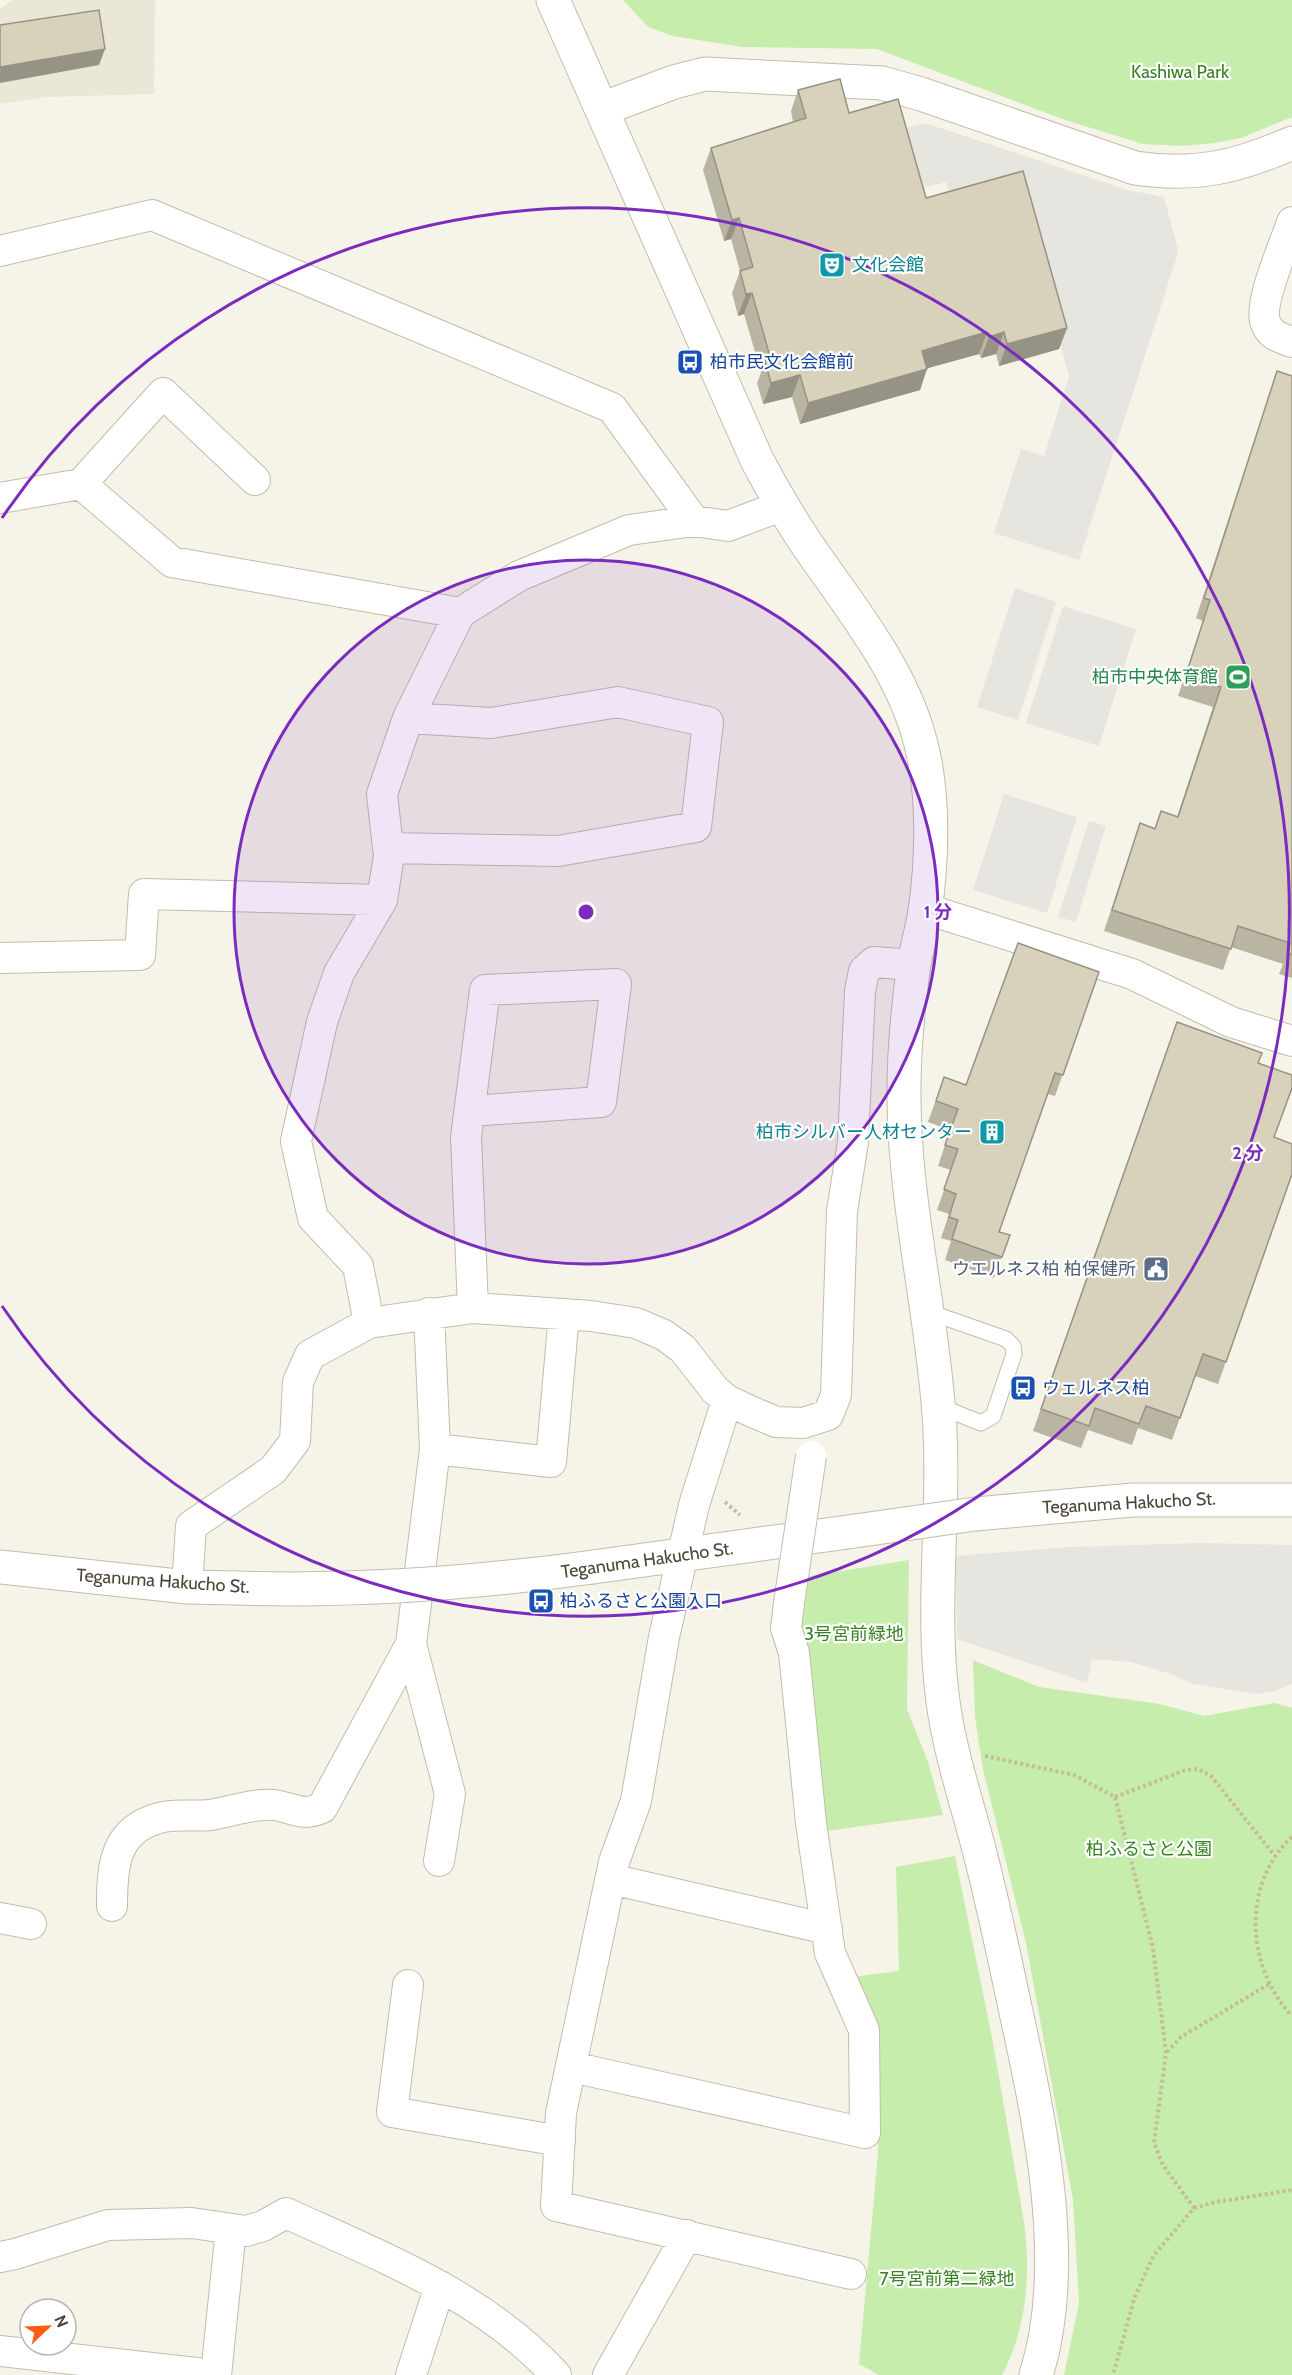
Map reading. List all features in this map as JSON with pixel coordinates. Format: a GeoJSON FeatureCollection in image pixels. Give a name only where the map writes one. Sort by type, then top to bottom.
{"type":"FeatureCollection","features":[{"type":"Feature","properties":{"kind":"street"},"geometry":{"type":"LineString","coordinates":[[553,0],[725,391],[781,506],[865,626],[900,689],[924,753],[930,796],[926,909],[914,965],[904,1075],[905,1143],[939,1406],[942,1459],[938,1644],[944,1709],[998,1927],[1028,2065],[1045,2166],[1053,2277],[1049,2323],[1036,2375]]}},
{"type":"Feature","properties":{"kind":"street"},"geometry":{"type":"LineString","coordinates":[[602,109],[674,82],[705,74],[806,78],[882,83],[921,94],[1135,168],[1158,172],[1221,169],[1262,156],[1292,143]]}},
{"type":"Feature","properties":{"kind":"street"},"geometry":{"type":"LineString","coordinates":[[0,251],[152,215],[612,408],[694,521]]}},
{"type":"Feature","properties":{"kind":"street"},"geometry":{"type":"LineString","coordinates":[[1292,222],[1264,306],[1265,322],[1270,332],[1292,342]]}},
{"type":"Feature","properties":{"kind":"street"},"geometry":{"type":"LineString","coordinates":[[0,498],[81,484],[163,393],[255,480]]}},
{"type":"Feature","properties":{"kind":"street"},"geometry":{"type":"LineString","coordinates":[[81,484],[172,562],[459,613]]}},
{"type":"Feature","properties":{"kind":"street"},"geometry":{"type":"LineString","coordinates":[[369,1323],[358,1266],[313,1218],[296,1141],[328,1002],[339,973],[382,900],[388,848],[382,794],[408,718],[459,613],[519,576],[629,530],[694,521],[728,526],[781,506]]}},
{"type":"Feature","properties":{"kind":"street"},"geometry":{"type":"LineString","coordinates":[[388,848],[558,850],[696,827],[708,722],[618,702],[491,723],[408,718]]}},
{"type":"Feature","properties":{"kind":"street"},"geometry":{"type":"LineString","coordinates":[[0,957],[140,955],[144,894],[382,900]]}},
{"type":"Feature","properties":{"kind":"street"},"geometry":{"type":"LineString","coordinates":[[926,909],[1132,974],[1231,1022],[1292,1041]]}},
{"type":"Feature","properties":{"kind":"street"},"geometry":{"type":"LineString","coordinates":[[572,2067],[866,2133],[864,2030],[830,1953],[811,1823],[794,1653],[786,1628],[811,1456],[836,1395],[842,1211],[853,1142],[860,991],[864,971],[874,962],[914,965]]}},
{"type":"Feature","properties":{"kind":"street"},"geometry":{"type":"LineString","coordinates":[[470,1111],[601,1102],[616,984],[485,990],[466,1137],[473,1308]]}},
{"type":"Feature","properties":{"kind":"street"},"geometry":{"type":"LineString","coordinates":[[187,1587],[191,1526],[273,1470],[296,1441],[298,1382],[310,1355],[369,1323],[473,1308],[564,1314],[636,1323],[663,1335],[682,1349],[715,1390],[727,1400],[776,1422],[803,1423],[828,1415]]}},
{"type":"Feature","properties":{"kind":"street"},"geometry":{"type":"LineString","coordinates":[[112,1906],[112,1870],[121,1846],[135,1828],[161,1817],[207,1816],[272,1805],[308,1814],[322,1808],[411,1644],[435,1449],[429,1313]]}},
{"type":"Feature","properties":{"kind":"street"},"geometry":{"type":"LineString","coordinates":[[435,1449],[551,1462],[564,1314]]}},
{"type":"Feature","properties":{"kind":"street"},"geometry":{"type":"LineString","coordinates":[[727,1400],[694,1505],[664,1637],[636,1801],[614,1862],[561,2113],[556,2206],[851,2274]]}},
{"type":"Feature","properties":{"kind":"street","name":"Teganuma Hakucho St."},"geometry":{"type":"LineString","coordinates":[[0,1567],[187,1587],[306,1590],[387,1587],[500,1580],[975,1514],[1133,1500],[1292,1500]]}},
{"type":"Feature","properties":{"kind":"street"},"geometry":{"type":"LineString","coordinates":[[411,1644],[450,1794],[439,1860]]}},
{"type":"Feature","properties":{"kind":"street"},"geometry":{"type":"LineString","coordinates":[[611,1880],[827,1929]]}},
{"type":"Feature","properties":{"kind":"street"},"geometry":{"type":"LineString","coordinates":[[0,1918],[31,1924]]}},
{"type":"Feature","properties":{"kind":"street"},"geometry":{"type":"LineString","coordinates":[[408,1985],[392,2112],[560,2141]]}},
{"type":"Feature","properties":{"kind":"street"},"geometry":{"type":"LineString","coordinates":[[0,2257],[108,2225],[192,2223],[246,2232],[263,2226],[286,2213],[465,2299],[533,2350],[556,2375]]}},
{"type":"Feature","properties":{"kind":"street"},"geometry":{"type":"LineString","coordinates":[[0,2351],[215,2375],[231,2229]]}},
{"type":"Feature","properties":{"kind":"street"},"geometry":{"type":"LineString","coordinates":[[608,2375],[687,2235]]}},
{"type":"Feature","properties":{"kind":"street"},"geometry":{"type":"LineString","coordinates":[[411,2375],[440,2286]]}},
{"type":"Feature","properties":{"kind":"lane"},"geometry":{"type":"LineString","coordinates":[[925,1311],[1006,1339],[1013,1346],[1014,1354],[993,1416],[987,1422],[981,1423],[939,1406]]}},
{"type":"Feature","properties":{"kind":"path"},"geometry":{"type":"LineString","coordinates":[[953,1749],[1074,1775],[1115,1797],[1154,1948],[1166,2053],[1154,2143],[1163,2165],[1194,2208]]}},
{"type":"Feature","properties":{"kind":"path"},"geometry":{"type":"LineString","coordinates":[[1115,1797],[1186,1770],[1198,1769],[1210,1776],[1275,1856]]}},
{"type":"Feature","properties":{"kind":"path"},"geometry":{"type":"LineString","coordinates":[[1292,1837],[1275,1856],[1256,1902],[1255,1936],[1261,1964],[1292,2016]]}},
{"type":"Feature","properties":{"kind":"path"},"geometry":{"type":"LineString","coordinates":[[1166,2053],[1181,2037],[1271,1983]]}},
{"type":"Feature","properties":{"kind":"path"},"geometry":{"type":"LineString","coordinates":[[1113,2375],[1135,2296],[1154,2255],[1194,2208],[1216,2202],[1292,2190]]}},
{"type":"Feature","properties":{"kind":"shaded area"},"geometry":{"type":"Polygon","coordinates":[[[13,0],[155,0],[154,94],[45,97],[0,104],[0,9],[13,0]]]}},
{"type":"Feature","properties":{"kind":"shaded area"},"geometry":{"type":"Polygon","coordinates":[[[925,123],[1128,190],[1164,197],[1178,249],[1176,259],[1079,560],[994,533],[1021,449],[1044,456],[1069,376],[1017,189],[953,207],[946,182],[913,191],[896,131],[925,123]]]}},
{"type":"Feature","properties":{"kind":"shaded area"},"geometry":{"type":"Polygon","coordinates":[[[1015,588],[1056,602],[1018,720],[977,707],[1015,588]]]}},
{"type":"Feature","properties":{"kind":"shaded area"},"geometry":{"type":"Polygon","coordinates":[[[1063,606],[1136,629],[1099,746],[1026,723],[1063,606]]]}},
{"type":"Feature","properties":{"kind":"shaded area"},"geometry":{"type":"Polygon","coordinates":[[[1004,794],[1077,817],[1047,913],[973,890],[1004,794]]]}},
{"type":"Feature","properties":{"kind":"shaded area"},"geometry":{"type":"Polygon","coordinates":[[[1089,821],[1106,826],[1076,922],[1058,917],[1089,821]]]}},
{"type":"Feature","properties":{"kind":"shaded area"},"geometry":{"type":"Polygon","coordinates":[[[1200,1543],[1292,1545],[1292,1683],[1276,1691],[1258,1694],[1192,1684],[1174,1675],[1131,1662],[1092,1659],[1087,1683],[957,1639],[955,1556],[1070,1547],[1200,1543]]]}},
{"type":"Feature","properties":{"kind":"green space","name":"Kashiwa Park"},"geometry":{"type":"Polygon","coordinates":[[[623,0],[1292,0],[1292,117],[1241,138],[1214,143],[1182,146],[1143,144],[1065,120],[877,49],[742,47],[673,36],[648,27],[623,0]]]}},
{"type":"Feature","properties":{"kind":"green space","name":"3号宮前緑地"},"geometry":{"type":"Polygon","coordinates":[[[909,1560],[907,1709],[928,1762],[943,1815],[819,1832],[797,1636],[810,1576],[909,1560]]]}},
{"type":"Feature","properties":{"kind":"green space","name":"柏ふるさと公園"},"geometry":{"type":"Polygon","coordinates":[[[973,1660],[1039,1687],[1160,1704],[1204,1716],[1275,1703],[1292,1708],[1292,2375],[1064,2375],[1079,2303],[1073,2200],[1026,1943],[983,1770],[975,1717],[973,1660]]]}},
{"type":"Feature","properties":{"kind":"green space","name":"7号宮前第二緑地"},"geometry":{"type":"Polygon","coordinates":[[[955,1856],[992,2037],[1024,2222],[1027,2261],[1025,2300],[1017,2339],[1002,2375],[879,2375],[859,2364],[878,2153],[879,2072],[852,1977],[899,1971],[896,1867],[955,1856]]]}},
{"type":"Feature","properties":{"kind":"building"},"geometry":{"type":"Polygon","coordinates":[[[99,10],[105,49],[0,67],[0,25],[99,10]]]}},
{"type":"Feature","properties":{"kind":"building"},"geometry":{"type":"Polygon","coordinates":[[[840,79],[849,113],[898,99],[926,198],[1023,171],[1067,328],[1007,344],[1004,332],[989,337],[987,332],[945,344],[922,351],[927,369],[808,403],[800,375],[771,383],[765,361],[771,360],[752,293],[746,294],[740,271],[753,267],[739,218],[732,220],[711,148],[806,118],[798,90],[840,79]]]}},
{"type":"Feature","properties":{"kind":"building","name":"柏市中央体育館"},"geometry":{"type":"Polygon","coordinates":[[[1277,371],[1292,376],[1292,955],[1287,953],[1290,943],[1238,926],[1231,949],[1112,910],[1140,823],[1155,829],[1161,811],[1178,817],[1221,687],[1186,675],[1210,600],[1204,598],[1277,371]]]}},
{"type":"Feature","properties":{"kind":"building","name":"柏市シルバー人材センター"},"geometry":{"type":"Polygon","coordinates":[[[1018,943],[1099,972],[1063,1075],[1055,1073],[999,1232],[1010,1235],[1002,1257],[952,1239],[958,1220],[949,1217],[956,1194],[944,1189],[958,1149],[945,1145],[958,1109],[936,1101],[944,1077],[966,1085],[1018,943]]]}},
{"type":"Feature","properties":{"kind":"building"},"geometry":{"type":"Polygon","coordinates":[[[1177,1022],[1262,1053],[1258,1063],[1292,1075],[1292,1088],[1274,1137],[1292,1144],[1292,1174],[1226,1362],[1203,1354],[1180,1418],[1146,1406],[1139,1424],[1095,1408],[1089,1426],[1041,1409],[1177,1022]]]}},
{"type":"Feature","properties":{"kind":"place","name":"文化会館"},"geometry":{"type":"Point","coordinates":[832,265]}},
{"type":"Feature","properties":{"kind":"place","name":"柏市民文化会館前"},"geometry":{"type":"Point","coordinates":[690,362]}},
{"type":"Feature","properties":{"kind":"place","name":"柏市中央体育館"},"geometry":{"type":"Point","coordinates":[1238,677]}},
{"type":"Feature","properties":{"kind":"place","name":"柏市シルバー人材センター"},"geometry":{"type":"Point","coordinates":[992,1132]}},
{"type":"Feature","properties":{"kind":"place","name":"ウエルネス柏 柏保健所"},"geometry":{"type":"Point","coordinates":[1156,1269]}},
{"type":"Feature","properties":{"kind":"place","name":"ウェルネス柏"},"geometry":{"type":"Point","coordinates":[1023,1388]}},
{"type":"Feature","properties":{"kind":"place","name":"柏ふるさと公園入口"},"geometry":{"type":"Point","coordinates":[541,1601]}}]}
